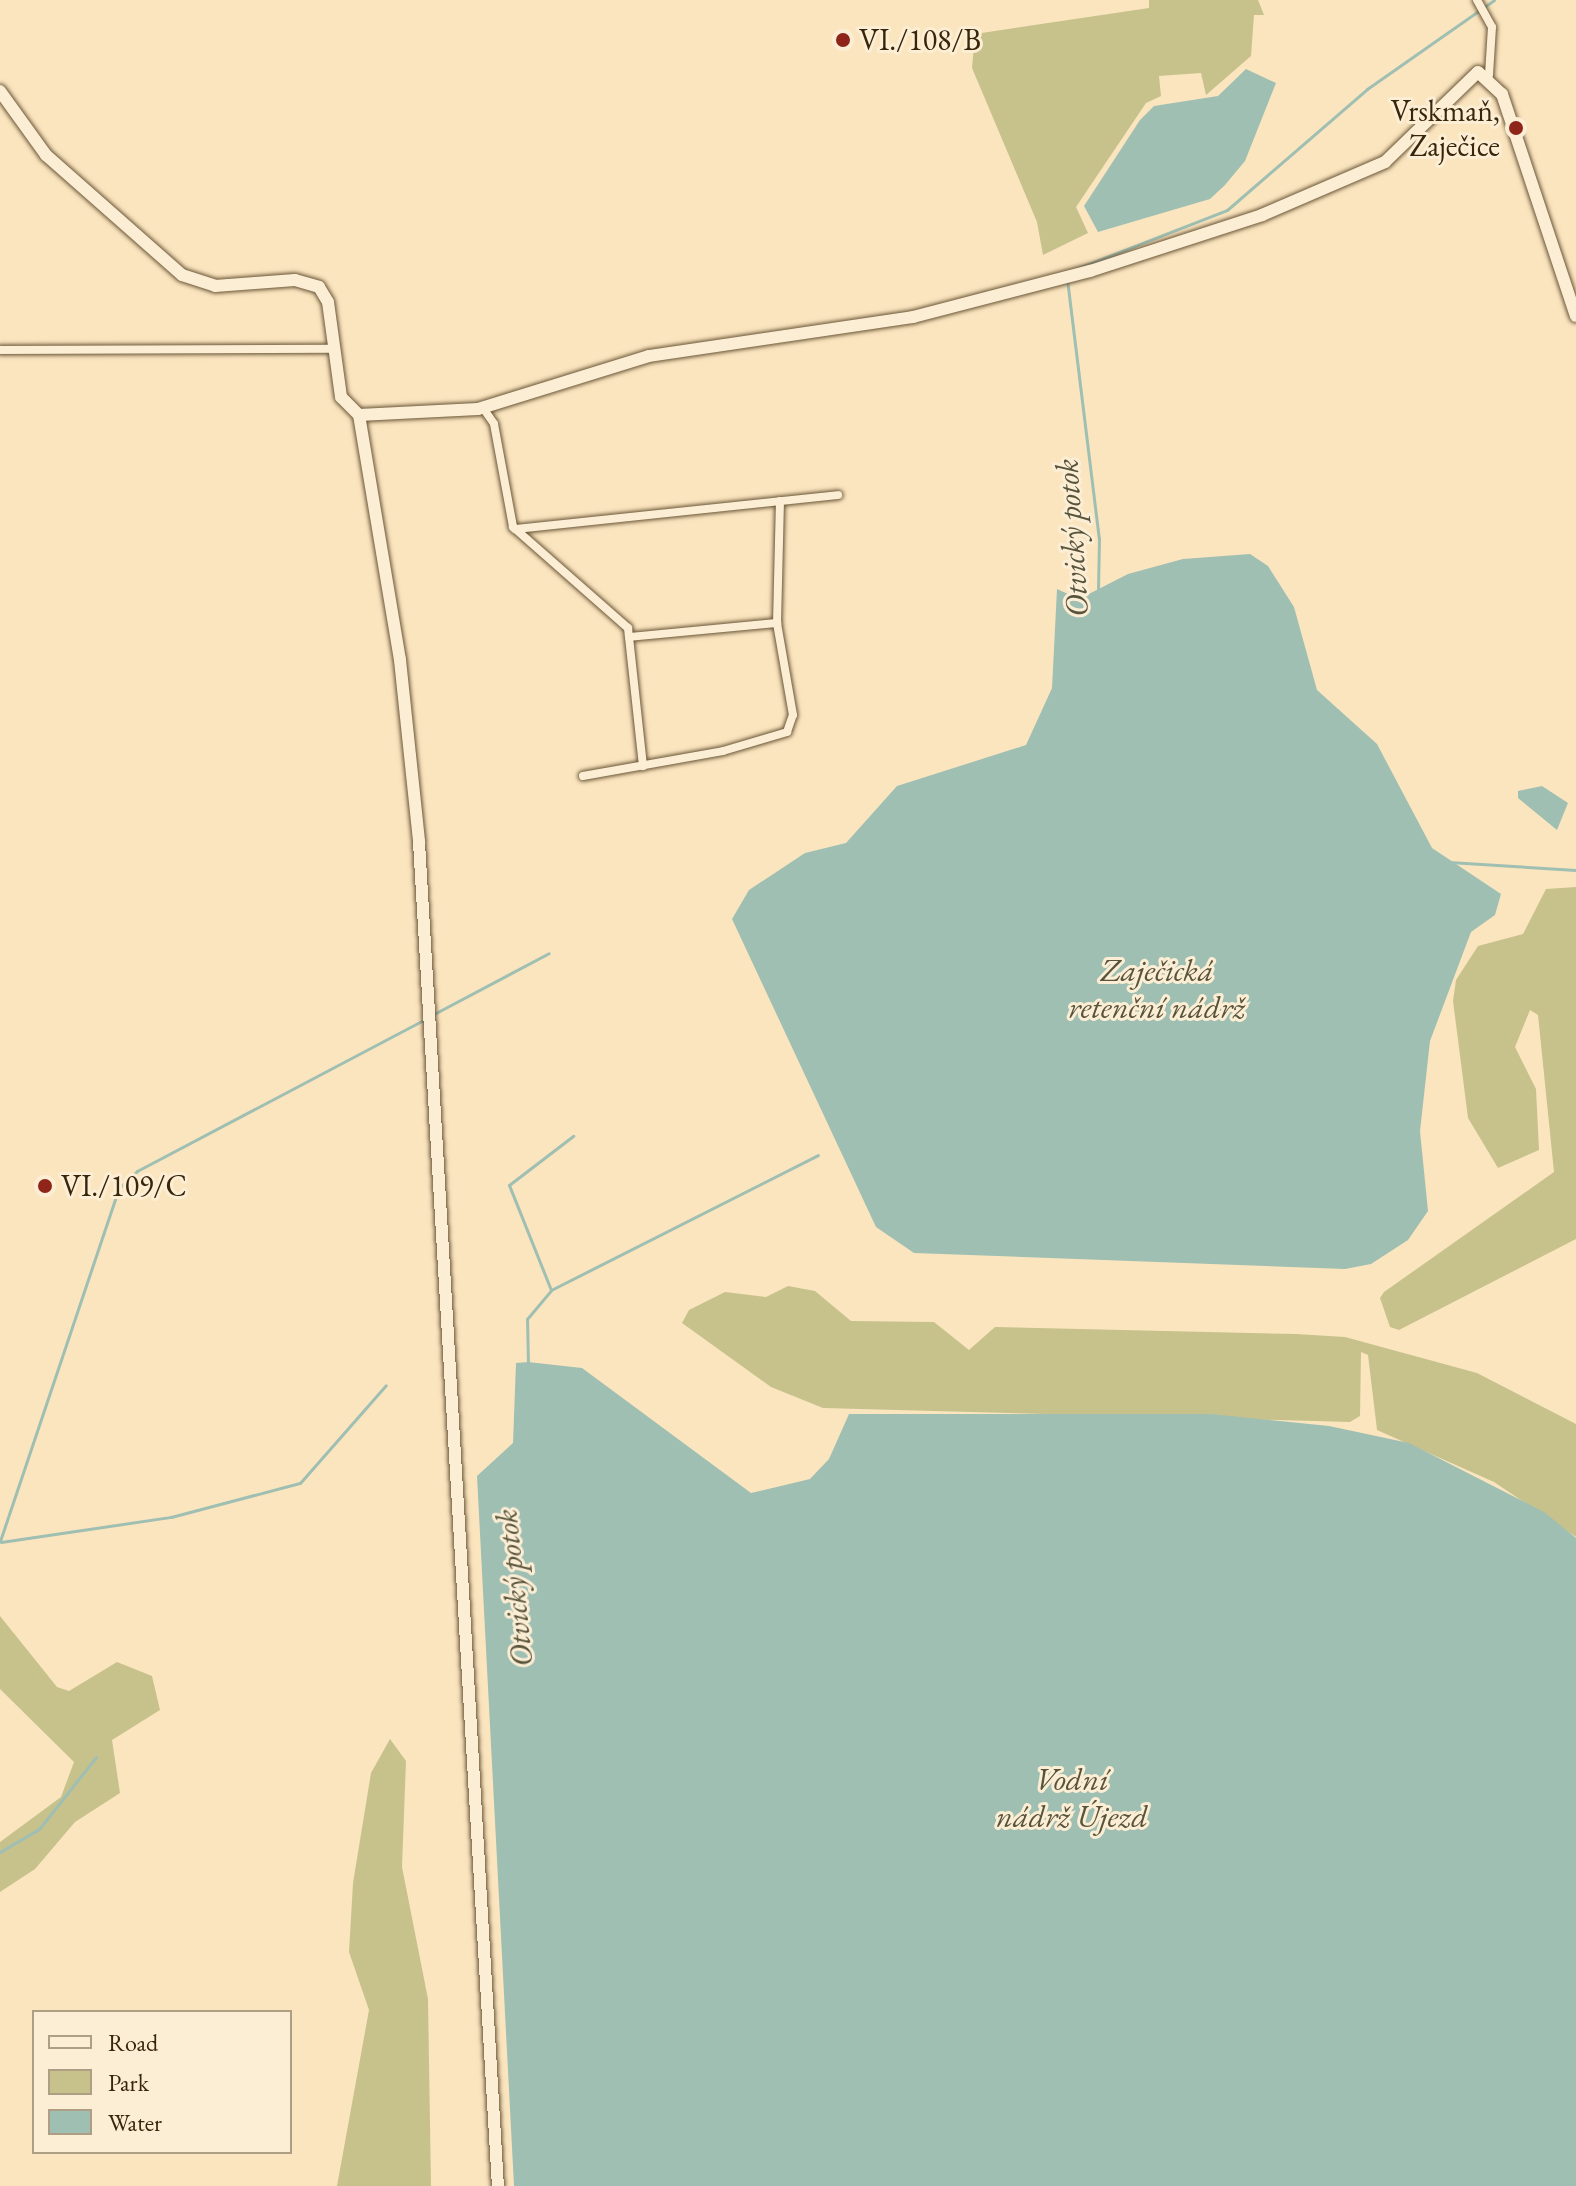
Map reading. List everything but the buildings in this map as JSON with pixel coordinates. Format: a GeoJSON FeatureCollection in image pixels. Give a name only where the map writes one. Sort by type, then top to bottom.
{"type":"FeatureCollection","features":[{"type":"Feature","properties":{"kind":"street"},"geometry":{"type":"LineString","coordinates":[[1481,8],[1492,27],[1489,75],[1502,94],[1576,316]]}},
{"type":"Feature","properties":{"kind":"street"},"geometry":{"type":"LineString","coordinates":[[359,415],[483,408],[649,356],[800,339],[1076,275],[1262,215],[1385,162],[1469,77],[1489,75]]}},
{"type":"Feature","properties":{"kind":"street"},"geometry":{"type":"LineString","coordinates":[[0,91],[46,155],[182,275],[215,286],[295,280],[319,287],[328,302],[341,397],[359,415],[400,660],[427,1011],[498,2186]]}},
{"type":"Feature","properties":{"kind":"street"},"geometry":{"type":"LineString","coordinates":[[0,350],[334,349]]}},
{"type":"Feature","properties":{"kind":"street"},"geometry":{"type":"LineString","coordinates":[[483,408],[494,424],[515,529],[621,616],[629,637],[643,766]]}},
{"type":"Feature","properties":{"kind":"street"},"geometry":{"type":"LineString","coordinates":[[515,529],[838,495]]}},
{"type":"Feature","properties":{"kind":"street"},"geometry":{"type":"LineString","coordinates":[[583,776],[643,766],[787,732],[793,715],[777,623],[780,501]]}},
{"type":"Feature","properties":{"kind":"street"},"geometry":{"type":"LineString","coordinates":[[629,637],[777,623]]}},
{"type":"Feature","properties":{"kind":"green space"},"geometry":{"type":"Polygon","coordinates":[[[1149,0],[1258,0],[1264,15],[1254,15],[1251,56],[1206,95],[1201,73],[1159,76],[1161,96],[1146,103],[1076,207],[1088,233],[1043,255],[1037,222],[972,68],[975,34],[1149,8],[1149,0]]]}},
{"type":"Feature","properties":{"kind":"green space"},"geometry":{"type":"Polygon","coordinates":[[[1576,887],[1576,1239],[1399,1330],[1390,1327],[1380,1298],[1384,1292],[1554,1172],[1538,1015],[1530,1010],[1515,1047],[1536,1089],[1539,1150],[1498,1168],[1468,1118],[1453,1001],[1456,980],[1478,946],[1523,934],[1546,889],[1576,887]]]}},
{"type":"Feature","properties":{"kind":"green space"},"geometry":{"type":"Polygon","coordinates":[[[788,1286],[815,1291],[851,1321],[934,1322],[969,1350],[995,1327],[1296,1334],[1345,1337],[1477,1373],[1576,1424],[1576,1537],[1494,1482],[1377,1430],[1368,1355],[1361,1352],[1360,1416],[1350,1422],[823,1408],[771,1387],[682,1323],[689,1310],[725,1292],[766,1297],[788,1286]]]}},
{"type":"Feature","properties":{"kind":"green space"},"geometry":{"type":"Polygon","coordinates":[[[0,1616],[57,1687],[69,1691],[117,1662],[152,1676],[160,1710],[112,1740],[120,1793],[75,1822],[35,1869],[0,1892],[0,1842],[61,1797],[74,1762],[0,1689],[0,1616]]]}},
{"type":"Feature","properties":{"kind":"green space"},"geometry":{"type":"Polygon","coordinates":[[[390,1739],[406,1761],[402,1867],[428,1999],[431,2186],[337,2186],[369,2010],[349,1952],[353,1883],[371,1773],[390,1739]]]}},
{"type":"Feature","properties":{"kind":"water"},"geometry":{"type":"Polygon","coordinates":[[[1246,69],[1276,83],[1245,161],[1225,185],[1210,199],[1098,232],[1084,206],[1140,120],[1154,106],[1218,96],[1246,69]]]}},
{"type":"Feature","properties":{"kind":"water","name":"Zaječická retenční nádrž"},"geometry":{"type":"Polygon","coordinates":[[[1250,554],[1268,566],[1294,607],[1317,690],[1377,744],[1432,848],[1501,894],[1495,915],[1471,932],[1430,1041],[1420,1131],[1428,1211],[1408,1240],[1371,1264],[1345,1269],[914,1253],[876,1227],[732,919],[749,890],[805,853],[846,843],[897,786],[1026,745],[1052,688],[1057,589],[1079,599],[1128,574],[1183,559],[1250,554]]]}},
{"type":"Feature","properties":{"kind":"water"},"geometry":{"type":"Polygon","coordinates":[[[1542,786],[1568,803],[1557,830],[1518,798],[1518,791],[1542,786]]]}},
{"type":"Feature","properties":{"kind":"water","name":"Vodní nádrž Újezd"},"geometry":{"type":"Polygon","coordinates":[[[516,1363],[582,1368],[751,1493],[810,1479],[829,1459],[849,1414],[1211,1414],[1329,1426],[1409,1443],[1544,1512],[1576,1538],[1576,2186],[514,2186],[477,1476],[513,1443],[516,1363]]]}},
{"type":"Feature","properties":{"kind":"waterway","name":"Otvický potok"},"geometry":{"type":"LineString","coordinates":[[1073,270],[1227,210],[1367,89],[1494,0]]}},
{"type":"Feature","properties":{"kind":"waterway","name":"Otvický potok"},"geometry":{"type":"LineString","coordinates":[[1067,279],[1099,538],[1098,590]]}},
{"type":"Feature","properties":{"kind":"waterway"},"geometry":{"type":"LineString","coordinates":[[1449,862],[1576,870]]}},
{"type":"Feature","properties":{"kind":"waterway"},"geometry":{"type":"LineString","coordinates":[[432,1015],[549,953]]}},
{"type":"Feature","properties":{"kind":"waterway"},"geometry":{"type":"LineString","coordinates":[[0,1541],[119,1188],[137,1171],[425,1019]]}},
{"type":"Feature","properties":{"kind":"waterway"},"geometry":{"type":"LineString","coordinates":[[551,1290],[509,1185],[573,1136]]}},
{"type":"Feature","properties":{"kind":"waterway","name":"Otvický potok"},"geometry":{"type":"LineString","coordinates":[[528,1365],[527,1319],[551,1290],[818,1155]]}},
{"type":"Feature","properties":{"kind":"waterway"},"geometry":{"type":"LineString","coordinates":[[1,1542],[171,1517],[300,1483],[386,1385]]}},
{"type":"Feature","properties":{"kind":"waterway"},"geometry":{"type":"LineString","coordinates":[[0,1852],[39,1829],[96,1757]]}},
{"type":"Feature","properties":{"kind":"place","name":"VI./108/B"},"geometry":{"type":"Point","coordinates":[843,40]}},
{"type":"Feature","properties":{"kind":"place","name":"Vrskmaň, Zaječice"},"geometry":{"type":"Point","coordinates":[1516,128]}},
{"type":"Feature","properties":{"kind":"place","name":"VI./109/C"},"geometry":{"type":"Point","coordinates":[45,1186]}}]}
